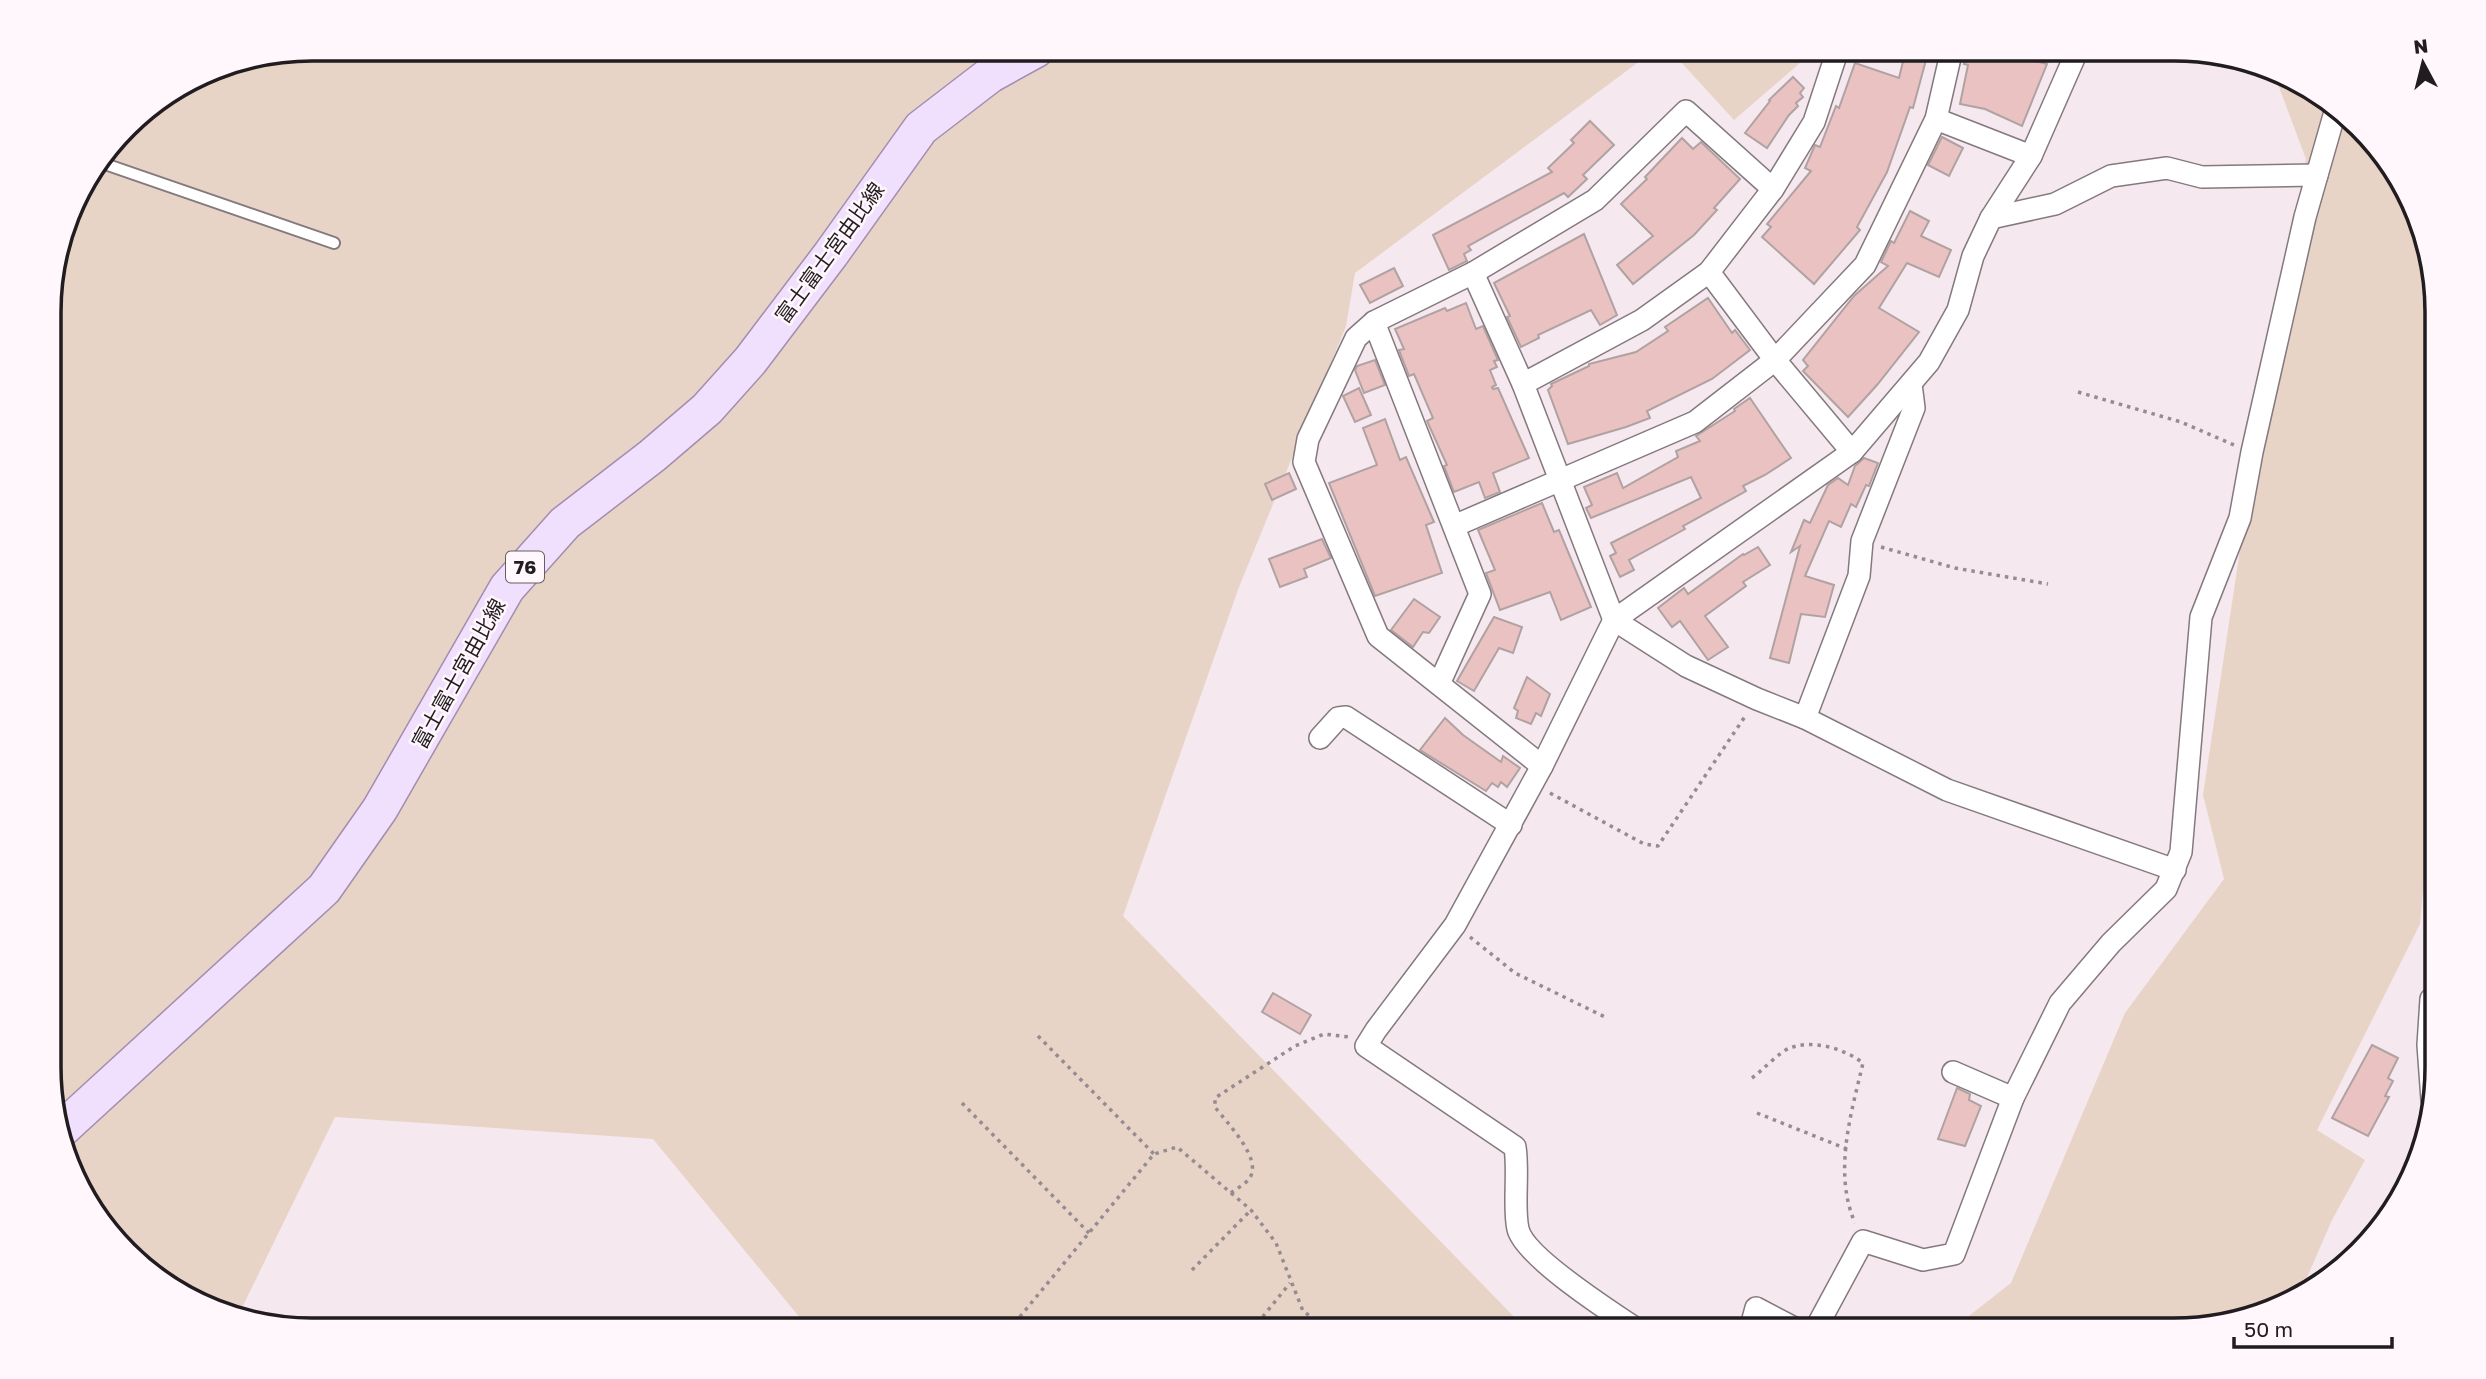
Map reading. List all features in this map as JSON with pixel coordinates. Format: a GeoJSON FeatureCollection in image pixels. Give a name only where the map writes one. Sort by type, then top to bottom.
{"type":"FeatureCollection","features":[{"type":"Feature","properties":{"kind":"main road","name":"富士富士宮由比線"},"geometry":{"type":"LineString","coordinates":[[68,1123],[324,889],[380,809],[507,588],[565,523],[652,456],[707,409],[750,361],[921,128],[990,75],[1015,61]]}},
{"type":"Feature","properties":{"kind":"street"},"geometry":{"type":"LineString","coordinates":[[1524,384],[1642,320],[1709,272],[1773,189],[1814,122],[1834,61]]}},
{"type":"Feature","properties":{"kind":"street"},"geometry":{"type":"LineString","coordinates":[[1454,526],[1695,422],[1776,360],[1865,265],[1936,119],[1949,61]]}},
{"type":"Feature","properties":{"kind":"street"},"geometry":{"type":"LineString","coordinates":[[1619,1318],[1590,1299],[1522,1242],[1517,1227],[1515,1147],[1366,1046],[1455,925],[1511,825],[1614,620],[1852,452],[1929,362],[1958,310],[1973,256],[1991,218],[2031,156],[2073,61]]}},
{"type":"Feature","properties":{"kind":"street"},"geometry":{"type":"LineString","coordinates":[[1537,775],[1439,684],[1378,636],[1304,461],[1308,439],[1356,338],[1374,323],[1473,273],[1595,200],[1686,111],[1773,189]]}},
{"type":"Feature","properties":{"kind":"street"},"geometry":{"type":"LineString","coordinates":[[1936,119],[2031,156]]}},
{"type":"Feature","properties":{"kind":"street"},"geometry":{"type":"LineString","coordinates":[[1821,1318],[1863,1241],[1923,1260],[1954,1254],[2013,1098],[2060,1003],[2110,943],[2166,889],[2175,870],[2181,852],[2200,617],[2240,518],[2252,452],[2305,217],[2333,119]]}},
{"type":"Feature","properties":{"kind":"street"},"geometry":{"type":"LineString","coordinates":[[1991,218],[2055,204],[2111,176],[2167,169],[2202,177],[2317,175]]}},
{"type":"Feature","properties":{"kind":"street"},"geometry":{"type":"LineString","coordinates":[[1709,272],[1776,360],[1852,452]]}},
{"type":"Feature","properties":{"kind":"street"},"geometry":{"type":"LineString","coordinates":[[1473,273],[1524,384],[1614,620],[1686,666],[1805,718],[1947,790],[2175,870]]}},
{"type":"Feature","properties":{"kind":"street"},"geometry":{"type":"LineString","coordinates":[[1374,323],[1480,594],[1439,684]]}},
{"type":"Feature","properties":{"kind":"street"},"geometry":{"type":"LineString","coordinates":[[1805,718],[1859,576],[1862,541],[1914,408],[1911,384]]}},
{"type":"Feature","properties":{"kind":"street"},"geometry":{"type":"LineString","coordinates":[[1320,738],[1338,718],[1346,717],[1511,825]]}},
{"type":"Feature","properties":{"kind":"street"},"geometry":{"type":"LineString","coordinates":[[1953,1072],[2013,1098]]}},
{"type":"Feature","properties":{"kind":"street"},"geometry":{"type":"LineString","coordinates":[[1753,1318],[1756,1308],[1775,1318]]}},
{"type":"Feature","properties":{"kind":"lane"},"geometry":{"type":"LineString","coordinates":[[109,165],[334,243]]}},
{"type":"Feature","properties":{"kind":"path"},"geometry":{"type":"LineString","coordinates":[[2078,391],[2181,422],[2252,452]]}},
{"type":"Feature","properties":{"kind":"path"},"geometry":{"type":"LineString","coordinates":[[1862,541],[1955,568],[2048,584]]}},
{"type":"Feature","properties":{"kind":"path"},"geometry":{"type":"LineString","coordinates":[[1537,775],[1576,810],[1644,844],[1658,846],[1757,699]]}},
{"type":"Feature","properties":{"kind":"path"},"geometry":{"type":"LineString","coordinates":[[1455,925],[1516,973],[1607,1018]]}},
{"type":"Feature","properties":{"kind":"path"},"geometry":{"type":"LineString","coordinates":[[1231,1193],[1249,1179],[1255,1166],[1252,1156],[1215,1107],[1215,1098],[1295,1046],[1324,1034],[1345,1036],[1366,1046]]}},
{"type":"Feature","properties":{"kind":"path"},"geometry":{"type":"LineString","coordinates":[[1038,1036],[1154,1154]]}},
{"type":"Feature","properties":{"kind":"path"},"geometry":{"type":"LineString","coordinates":[[1752,1079],[1788,1048],[1809,1044],[1851,1053],[1863,1063],[1850,1118],[1844,1167],[1848,1206],[1863,1241]]}},
{"type":"Feature","properties":{"kind":"path"},"geometry":{"type":"LineString","coordinates":[[962,1103],[1089,1233]]}},
{"type":"Feature","properties":{"kind":"path"},"geometry":{"type":"LineString","coordinates":[[1757,1113],[1847,1149]]}},
{"type":"Feature","properties":{"kind":"path"},"geometry":{"type":"LineString","coordinates":[[1019,1318],[1154,1154],[1177,1147],[1251,1210],[1276,1243],[1303,1311],[1313,1318]]}},
{"type":"Feature","properties":{"kind":"path"},"geometry":{"type":"LineString","coordinates":[[1192,1270],[1251,1210]]}},
{"type":"Feature","properties":{"kind":"path"},"geometry":{"type":"LineString","coordinates":[[1262,1318],[1290,1283]]}},
{"type":"Feature","properties":{"kind":"shaded area"},"geometry":{"type":"Polygon","coordinates":[[[313,61],[1640,61],[1355,273],[1346,326],[1239,587],[1123,916],[1515,1318],[800,1318],[653,1139],[335,1117],[242,1307],[216,1299],[187,1284],[160,1266],[124,1232],[95,1192],[80,1163],[63,1099],[63,280],[80,216],[95,187],[124,147],[160,113],[216,80],[264,66],[313,61]]]}},
{"type":"Feature","properties":{"kind":"shaded area"},"geometry":{"type":"Polygon","coordinates":[[[1680,61],[1802,61],[1734,120],[1680,61]]]}},
{"type":"Feature","properties":{"kind":"shaded area"},"geometry":{"type":"Polygon","coordinates":[[[2278,84],[2313,104],[2339,124],[2362,147],[2382,173],[2406,216],[2420,264],[2424,296],[2425,870],[2420,924],[2317,1130],[2365,1160],[2332,1220],[2306,1279],[2270,1299],[2206,1316],[1966,1318],[2011,1283],[2125,1013],[2224,879],[2203,795],[2260,418],[2306,159],[2278,84]]]}},
{"type":"Feature","properties":{"kind":"building"},"geometry":{"type":"Polygon","coordinates":[[[1903,61],[1926,61],[1913,108],[1910,107],[1887,172],[1857,227],[1860,230],[1814,284],[1762,237],[1771,227],[1767,224],[1811,171],[1805,168],[1815,145],[1820,147],[1836,106],[1839,108],[1855,63],[1899,78],[1903,61]]]}},
{"type":"Feature","properties":{"kind":"building"},"geometry":{"type":"Polygon","coordinates":[[[1965,61],[2036,61],[2047,64],[2022,126],[1985,109],[1960,104],[1968,65],[1964,64],[1965,61]]]}},
{"type":"Feature","properties":{"kind":"building"},"geometry":{"type":"Polygon","coordinates":[[[1793,77],[1804,88],[1800,93],[1803,97],[1796,103],[1798,106],[1767,148],[1745,133],[1769,100],[1793,77]]]}},
{"type":"Feature","properties":{"kind":"building"},"geometry":{"type":"Polygon","coordinates":[[[1590,121],[1614,145],[1583,175],[1587,179],[1568,197],[1564,193],[1468,246],[1471,250],[1464,254],[1467,261],[1449,270],[1433,235],[1552,172],[1548,168],[1574,143],[1571,140],[1590,121]]]}},
{"type":"Feature","properties":{"kind":"building"},"geometry":{"type":"Polygon","coordinates":[[[1942,137],[1963,148],[1949,176],[1928,165],[1942,137]]]}},
{"type":"Feature","properties":{"kind":"building"},"geometry":{"type":"Polygon","coordinates":[[[1682,138],[1693,149],[1701,142],[1740,179],[1694,235],[1633,284],[1617,265],[1653,236],[1621,204],[1647,179],[1645,177],[1682,138]]]}},
{"type":"Feature","properties":{"kind":"building"},"geometry":{"type":"Polygon","coordinates":[[[1910,211],[1929,221],[1921,236],[1951,250],[1939,277],[1907,263],[1879,308],[1919,332],[1848,417],[1803,371],[1808,366],[1803,360],[1854,296],[1888,266],[1881,262],[1910,211]]]}},
{"type":"Feature","properties":{"kind":"building"},"geometry":{"type":"Polygon","coordinates":[[[1584,234],[1617,315],[1600,325],[1591,310],[1538,335],[1539,338],[1521,347],[1494,283],[1584,234]]]}},
{"type":"Feature","properties":{"kind":"building"},"geometry":{"type":"Polygon","coordinates":[[[1394,268],[1403,286],[1370,303],[1360,285],[1394,268]]]}},
{"type":"Feature","properties":{"kind":"building"},"geometry":{"type":"Polygon","coordinates":[[[1708,298],[1732,333],[1735,330],[1750,350],[1712,379],[1647,411],[1650,418],[1568,444],[1548,390],[1551,384],[1589,364],[1636,352],[1668,331],[1665,327],[1708,298]]]}},
{"type":"Feature","properties":{"kind":"building"},"geometry":{"type":"Polygon","coordinates":[[[1466,303],[1476,329],[1483,326],[1498,360],[1494,361],[1497,367],[1490,370],[1496,385],[1492,387],[1498,388],[1529,458],[1493,473],[1500,492],[1485,498],[1479,482],[1454,492],[1444,466],[1447,465],[1427,421],[1433,418],[1414,374],[1409,376],[1399,350],[1404,349],[1395,329],[1445,308],[1447,311],[1466,303]]]}},
{"type":"Feature","properties":{"kind":"building"},"geometry":{"type":"Polygon","coordinates":[[[1375,360],[1385,385],[1364,393],[1355,370],[1357,366],[1375,360]]]}},
{"type":"Feature","properties":{"kind":"building"},"geometry":{"type":"Polygon","coordinates":[[[1359,388],[1371,415],[1355,422],[1343,396],[1359,388]]]}},
{"type":"Feature","properties":{"kind":"building"},"geometry":{"type":"Polygon","coordinates":[[[1750,398],[1791,458],[1743,486],[1746,491],[1629,560],[1634,570],[1620,577],[1610,556],[1616,553],[1611,543],[1701,498],[1691,477],[1591,518],[1586,508],[1592,505],[1584,487],[1617,473],[1623,488],[1678,457],[1676,451],[1700,441],[1696,436],[1750,398]]]}},
{"type":"Feature","properties":{"kind":"building"},"geometry":{"type":"Polygon","coordinates":[[[1385,419],[1400,460],[1406,457],[1434,522],[1426,525],[1442,573],[1375,596],[1329,483],[1377,465],[1363,428],[1385,419]]]}},
{"type":"Feature","properties":{"kind":"building"},"geometry":{"type":"Polygon","coordinates":[[[1864,458],[1878,463],[1869,486],[1866,485],[1856,507],[1851,504],[1841,527],[1829,521],[1805,576],[1834,585],[1825,617],[1801,614],[1789,663],[1770,658],[1800,546],[1791,552],[1804,520],[1810,523],[1828,485],[1838,478],[1848,485],[1855,466],[1864,458]]]}},
{"type":"Feature","properties":{"kind":"building"},"geometry":{"type":"Polygon","coordinates":[[[1289,473],[1296,489],[1272,500],[1265,484],[1289,473]]]}},
{"type":"Feature","properties":{"kind":"building"},"geometry":{"type":"Polygon","coordinates":[[[1542,503],[1554,532],[1559,530],[1591,607],[1561,620],[1550,592],[1500,610],[1486,573],[1495,570],[1478,530],[1542,503]]]}},
{"type":"Feature","properties":{"kind":"building"},"geometry":{"type":"Polygon","coordinates":[[[1322,539],[1331,558],[1304,569],[1307,577],[1280,587],[1269,559],[1322,539]]]}},
{"type":"Feature","properties":{"kind":"building"},"geometry":{"type":"Polygon","coordinates":[[[1758,547],[1770,565],[1743,582],[1746,586],[1705,616],[1728,647],[1708,660],[1680,621],[1672,627],[1658,608],[1684,588],[1688,594],[1743,554],[1758,547]]]}},
{"type":"Feature","properties":{"kind":"building"},"geometry":{"type":"Polygon","coordinates":[[[1414,599],[1440,617],[1429,633],[1423,632],[1413,647],[1391,630],[1414,599]]]}},
{"type":"Feature","properties":{"kind":"building"},"geometry":{"type":"Polygon","coordinates":[[[1494,617],[1522,627],[1513,653],[1499,648],[1474,691],[1457,681],[1494,617]]]}},
{"type":"Feature","properties":{"kind":"building"},"geometry":{"type":"Polygon","coordinates":[[[1527,677],[1550,694],[1541,716],[1536,713],[1531,724],[1516,718],[1518,711],[1514,708],[1527,677]]]}},
{"type":"Feature","properties":{"kind":"building"},"geometry":{"type":"Polygon","coordinates":[[[1445,718],[1463,735],[1501,762],[1503,756],[1520,768],[1507,787],[1501,782],[1498,787],[1492,783],[1486,791],[1420,750],[1445,718]]]}},
{"type":"Feature","properties":{"kind":"building"},"geometry":{"type":"Polygon","coordinates":[[[1273,993],[1311,1015],[1300,1034],[1262,1012],[1273,993]]]}},
{"type":"Feature","properties":{"kind":"building"},"geometry":{"type":"Polygon","coordinates":[[[2372,1045],[2398,1058],[2388,1078],[2393,1081],[2385,1096],[2389,1097],[2368,1136],[2332,1118],[2372,1045]]]}},
{"type":"Feature","properties":{"kind":"building"},"geometry":{"type":"Polygon","coordinates":[[[1957,1088],[1970,1094],[1969,1100],[1981,1106],[1965,1146],[1938,1139],[1957,1088]]]}}]}
